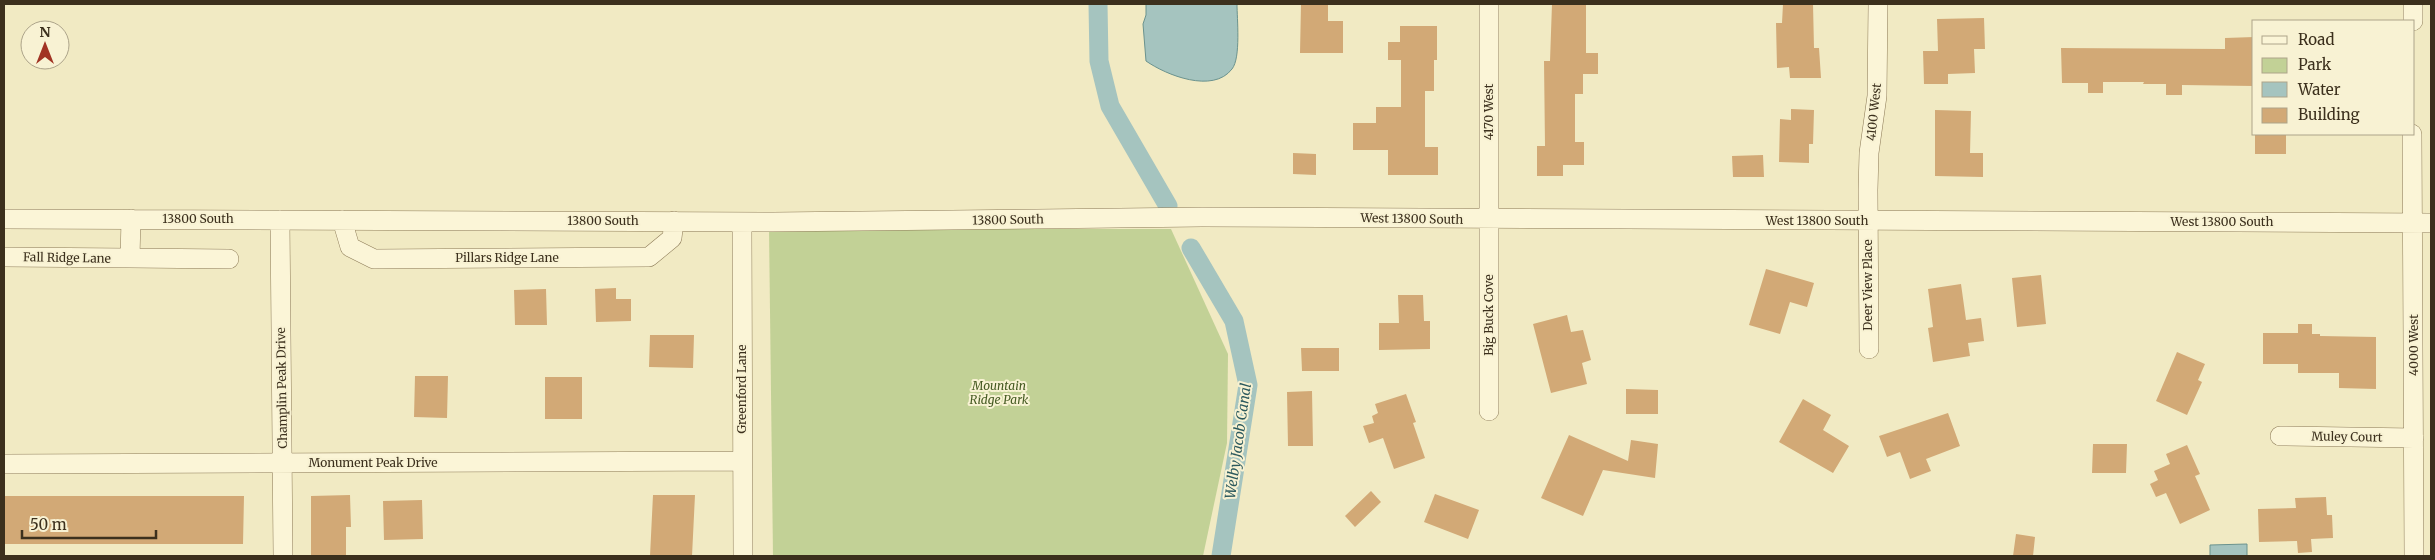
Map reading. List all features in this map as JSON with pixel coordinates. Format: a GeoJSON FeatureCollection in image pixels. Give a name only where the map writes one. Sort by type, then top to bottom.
{"type":"FeatureCollection","features":[{"type":"Feature","properties":{"kind":"street","name":"4170 West"},"geometry":{"type":"LineString","coordinates":[[1489,4],[1490,220]]}},
{"type":"Feature","properties":{"kind":"street","name":"4100 West"},"geometry":{"type":"LineString","coordinates":[[1868,221],[1869,153],[1877,88],[1878,4]]}},
{"type":"Feature","properties":{"kind":"street"},"geometry":{"type":"LineString","coordinates":[[2413,4],[2413,20]]}},
{"type":"Feature","properties":{"kind":"street","name":"4000 West"},"geometry":{"type":"LineString","coordinates":[[2412,135],[2422,223],[2414,438],[2414,556]]}},
{"type":"Feature","properties":{"kind":"street","name":"West 13800 South"},"geometry":{"type":"LineString","coordinates":[[1202,217],[1490,220],[2422,223]]}},
{"type":"Feature","properties":{"kind":"street","name":"13800 South"},"geometry":{"type":"LineString","coordinates":[[4,219],[742,222],[1202,217]]}},
{"type":"Feature","properties":{"kind":"street"},"geometry":{"type":"LineString","coordinates":[[130,258],[131,219]]}},
{"type":"Feature","properties":{"kind":"street","name":"Champlin Peak Drive"},"geometry":{"type":"LineString","coordinates":[[280,220],[283,556]]}},
{"type":"Feature","properties":{"kind":"street","name":"Pillars Ridge Lane"},"geometry":{"type":"LineString","coordinates":[[342,220],[350,247],[374,259],[650,257],[672,238],[674,221]]}},
{"type":"Feature","properties":{"kind":"street","name":"Big Buck Cove"},"geometry":{"type":"LineString","coordinates":[[1489,411],[1490,220]]}},
{"type":"Feature","properties":{"kind":"street","name":"Deer View Place"},"geometry":{"type":"LineString","coordinates":[[1868,221],[1869,349]]}},
{"type":"Feature","properties":{"kind":"street","name":"Greenford Lane"},"geometry":{"type":"LineString","coordinates":[[742,222],[743,556]]}},
{"type":"Feature","properties":{"kind":"street","name":"Fall Ridge Lane"},"geometry":{"type":"LineString","coordinates":[[4,257],[229,259]]}},
{"type":"Feature","properties":{"kind":"street","name":"Muley Court"},"geometry":{"type":"LineString","coordinates":[[2280,436],[2414,438]]}},
{"type":"Feature","properties":{"kind":"street","name":"Monument Peak Drive"},"geometry":{"type":"LineString","coordinates":[[4,464],[742,461]]}},
{"type":"Feature","properties":{"kind":"green space","name":"Mountain Ridge Park"},"geometry":{"type":"Polygon","coordinates":[[[769,229],[1171,229],[1228,354],[1227,443],[1203,556],[773,556],[769,229]]]}},
{"type":"Feature","properties":{"kind":"water"},"geometry":{"type":"Polygon","coordinates":[[[1146,4],[1237,4],[1238,47],[1235,64],[1232,69],[1224,76],[1213,80],[1189,80],[1165,72],[1146,61],[1143,24],[1146,15],[1146,4]]]}},
{"type":"Feature","properties":{"kind":"water"},"geometry":{"type":"Polygon","coordinates":[[[2247,544],[2247,556],[2210,556],[2210,545],[2247,544]]]}},
{"type":"Feature","properties":{"kind":"building"},"geometry":{"type":"Polygon","coordinates":[[[1301,4],[1328,4],[1328,21],[1343,21],[1343,53],[1300,53],[1301,4]]]}},
{"type":"Feature","properties":{"kind":"building"},"geometry":{"type":"Polygon","coordinates":[[[1552,4],[1586,4],[1586,53],[1598,53],[1598,74],[1583,74],[1583,94],[1575,94],[1575,142],[1584,142],[1584,165],[1563,165],[1563,176],[1537,176],[1537,146],[1545,146],[1544,61],[1550,61],[1552,4]]]}},
{"type":"Feature","properties":{"kind":"building"},"geometry":{"type":"Polygon","coordinates":[[[1783,4],[1813,4],[1814,48],[1819,48],[1821,78],[1790,78],[1789,67],[1777,68],[1776,23],[1782,23],[1783,4]]]}},
{"type":"Feature","properties":{"kind":"building"},"geometry":{"type":"Polygon","coordinates":[[[1984,18],[1985,49],[1974,49],[1975,73],[1948,74],[1948,84],[1924,84],[1923,51],[1938,51],[1937,19],[1984,18]]]}},
{"type":"Feature","properties":{"kind":"building"},"geometry":{"type":"Polygon","coordinates":[[[1400,26],[1437,26],[1437,60],[1434,60],[1434,91],[1425,91],[1425,147],[1438,147],[1438,175],[1388,175],[1388,150],[1353,150],[1353,123],[1376,123],[1376,107],[1401,107],[1401,60],[1388,60],[1388,42],[1400,42],[1400,26]]]}},
{"type":"Feature","properties":{"kind":"building"},"geometry":{"type":"Polygon","coordinates":[[[2252,37],[2252,86],[2182,85],[2182,95],[2166,95],[2166,84],[2103,82],[2103,93],[2088,93],[2088,83],[2062,83],[2061,48],[2225,49],[2225,38],[2252,37]]]}},
{"type":"Feature","properties":{"kind":"building"},"geometry":{"type":"Polygon","coordinates":[[[1791,109],[1814,110],[1813,144],[1809,144],[1809,163],[1779,162],[1780,119],[1791,120],[1791,109]]]}},
{"type":"Feature","properties":{"kind":"building"},"geometry":{"type":"Polygon","coordinates":[[[1935,110],[1971,111],[1970,153],[1983,153],[1983,177],[1935,176],[1935,110]]]}},
{"type":"Feature","properties":{"kind":"building"},"geometry":{"type":"Polygon","coordinates":[[[2255,135],[2286,135],[2286,154],[2255,154],[2255,135]]]}},
{"type":"Feature","properties":{"kind":"building"},"geometry":{"type":"Polygon","coordinates":[[[1293,153],[1316,154],[1316,175],[1293,174],[1293,153]]]}},
{"type":"Feature","properties":{"kind":"building"},"geometry":{"type":"Polygon","coordinates":[[[1763,155],[1764,177],[1733,177],[1732,156],[1763,155]]]}},
{"type":"Feature","properties":{"kind":"building"},"geometry":{"type":"Polygon","coordinates":[[[1766,269],[1814,283],[1807,307],[1790,302],[1780,334],[1749,325],[1766,269]]]}},
{"type":"Feature","properties":{"kind":"building"},"geometry":{"type":"Polygon","coordinates":[[[2041,275],[2046,324],[2017,327],[2012,278],[2041,275]]]}},
{"type":"Feature","properties":{"kind":"building"},"geometry":{"type":"Polygon","coordinates":[[[1961,284],[1966,320],[1981,318],[1984,341],[1968,343],[1970,356],[1933,362],[1928,328],[1933,327],[1928,289],[1961,284]]]}},
{"type":"Feature","properties":{"kind":"building"},"geometry":{"type":"Polygon","coordinates":[[[616,288],[616,299],[631,299],[631,321],[596,322],[595,289],[616,288]]]}},
{"type":"Feature","properties":{"kind":"building"},"geometry":{"type":"Polygon","coordinates":[[[546,289],[547,325],[515,325],[514,290],[546,289]]]}},
{"type":"Feature","properties":{"kind":"building"},"geometry":{"type":"Polygon","coordinates":[[[1398,295],[1423,295],[1424,321],[1430,321],[1430,349],[1379,350],[1379,323],[1399,323],[1398,295]]]}},
{"type":"Feature","properties":{"kind":"building"},"geometry":{"type":"Polygon","coordinates":[[[1567,315],[1571,332],[1583,330],[1591,360],[1582,363],[1587,384],[1551,393],[1533,324],[1567,315]]]}},
{"type":"Feature","properties":{"kind":"building"},"geometry":{"type":"Polygon","coordinates":[[[2298,324],[2312,324],[2312,334],[2320,334],[2320,336],[2376,337],[2376,389],[2339,388],[2339,373],[2298,373],[2298,364],[2263,364],[2263,333],[2298,333],[2298,324]]]}},
{"type":"Feature","properties":{"kind":"building"},"geometry":{"type":"Polygon","coordinates":[[[650,335],[694,335],[693,368],[649,367],[650,335]]]}},
{"type":"Feature","properties":{"kind":"building"},"geometry":{"type":"Polygon","coordinates":[[[1301,348],[1339,348],[1339,371],[1302,371],[1301,348]]]}},
{"type":"Feature","properties":{"kind":"building"},"geometry":{"type":"Polygon","coordinates":[[[2177,352],[2205,364],[2198,380],[2202,382],[2187,415],[2156,401],[2177,352]]]}},
{"type":"Feature","properties":{"kind":"building"},"geometry":{"type":"Polygon","coordinates":[[[415,376],[448,376],[447,418],[414,417],[415,376]]]}},
{"type":"Feature","properties":{"kind":"building"},"geometry":{"type":"Polygon","coordinates":[[[545,377],[582,377],[582,419],[545,419],[545,377]]]}},
{"type":"Feature","properties":{"kind":"building"},"geometry":{"type":"Polygon","coordinates":[[[1626,389],[1658,390],[1658,414],[1626,414],[1626,389]]]}},
{"type":"Feature","properties":{"kind":"building"},"geometry":{"type":"Polygon","coordinates":[[[1312,391],[1313,446],[1288,446],[1287,392],[1312,391]]]}},
{"type":"Feature","properties":{"kind":"building"},"geometry":{"type":"Polygon","coordinates":[[[1406,394],[1416,422],[1413,423],[1425,458],[1394,469],[1383,438],[1369,443],[1363,426],[1374,423],[1372,416],[1378,413],[1375,404],[1406,394]]]}},
{"type":"Feature","properties":{"kind":"building"},"geometry":{"type":"Polygon","coordinates":[[[1803,399],[1831,415],[1823,430],[1849,446],[1833,473],[1779,442],[1803,399]]]}},
{"type":"Feature","properties":{"kind":"building"},"geometry":{"type":"Polygon","coordinates":[[[1948,413],[1960,446],[1926,459],[1931,471],[1910,479],[1900,452],[1887,457],[1879,436],[1948,413]]]}},
{"type":"Feature","properties":{"kind":"building"},"geometry":{"type":"Polygon","coordinates":[[[1569,435],[1628,461],[1631,440],[1658,444],[1655,478],[1603,470],[1583,516],[1541,498],[1569,435]]]}},
{"type":"Feature","properties":{"kind":"building"},"geometry":{"type":"Polygon","coordinates":[[[2093,444],[2127,444],[2126,473],[2092,473],[2093,444]]]}},
{"type":"Feature","properties":{"kind":"building"},"geometry":{"type":"Polygon","coordinates":[[[2187,445],[2200,474],[2195,476],[2210,510],[2180,524],[2166,493],[2156,497],[2150,484],[2158,480],[2154,471],[2170,464],[2166,454],[2187,445]]]}},
{"type":"Feature","properties":{"kind":"building"},"geometry":{"type":"Polygon","coordinates":[[[1371,491],[1381,502],[1355,527],[1345,516],[1371,491]]]}},
{"type":"Feature","properties":{"kind":"building"},"geometry":{"type":"Polygon","coordinates":[[[1435,494],[1479,510],[1468,539],[1424,522],[1435,494]]]}},
{"type":"Feature","properties":{"kind":"building"},"geometry":{"type":"Polygon","coordinates":[[[350,495],[351,527],[346,527],[346,556],[311,556],[311,496],[350,495]]]}},
{"type":"Feature","properties":{"kind":"building"},"geometry":{"type":"Polygon","coordinates":[[[653,495],[695,495],[692,556],[650,556],[653,495]]]}},
{"type":"Feature","properties":{"kind":"building"},"geometry":{"type":"Polygon","coordinates":[[[4,496],[244,496],[243,544],[4,544],[4,496]]]}},
{"type":"Feature","properties":{"kind":"building"},"geometry":{"type":"Polygon","coordinates":[[[2326,497],[2327,515],[2332,515],[2333,538],[2311,539],[2312,552],[2298,553],[2297,541],[2259,542],[2258,509],[2296,508],[2295,498],[2326,497]]]}},
{"type":"Feature","properties":{"kind":"building"},"geometry":{"type":"Polygon","coordinates":[[[422,500],[423,539],[384,540],[383,501],[422,500]]]}},
{"type":"Feature","properties":{"kind":"building"},"geometry":{"type":"Polygon","coordinates":[[[2016,534],[2035,537],[2033,556],[2013,556],[2016,534]]]}},
{"type":"Feature","properties":{"kind":"waterway","name":"Welby Jacob Canal"},"geometry":{"type":"LineString","coordinates":[[1098,4],[1099,61],[1110,106],[1168,206]]}},
{"type":"Feature","properties":{"kind":"waterway","name":"Welby Jacob Canal"},"geometry":{"type":"LineString","coordinates":[[1191,248],[1234,321],[1248,385],[1221,556]]}}]}
